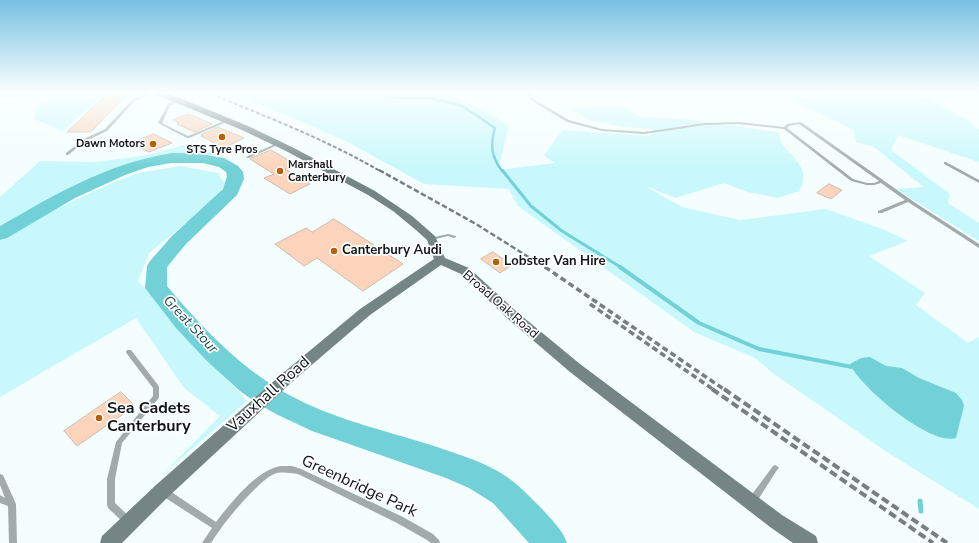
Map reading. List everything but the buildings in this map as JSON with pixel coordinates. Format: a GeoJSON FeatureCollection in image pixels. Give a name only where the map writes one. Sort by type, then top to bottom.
{"type":"FeatureCollection","features":[{"type":"Feature","properties":{"kind":"street"},"geometry":{"type":"LineString","coordinates":[[218,117],[278,144],[371,193],[394,207],[432,239],[440,260]]}},
{"type":"Feature","properties":{"kind":"street","name":"Vauxhall Road"},"geometry":{"type":"LineString","coordinates":[[109,543],[162,491],[288,377],[365,312],[440,260]]}},
{"type":"Feature","properties":{"kind":"street","name":"Broad Oak Road"},"geometry":{"type":"LineString","coordinates":[[440,260],[465,272],[569,364],[751,502],[809,543]]}},
{"type":"Feature","properties":{"kind":"lane"},"geometry":{"type":"LineString","coordinates":[[67,154],[84,140],[106,130],[118,117]]}},
{"type":"Feature","properties":{"kind":"lane"},"geometry":{"type":"LineString","coordinates":[[163,117],[160,123],[188,137],[227,121]]}},
{"type":"Feature","properties":{"kind":"lane"},"geometry":{"type":"LineString","coordinates":[[562,117],[568,121],[602,130],[644,133],[705,124],[739,123],[785,128],[852,180],[864,185],[873,185],[882,181]]}},
{"type":"Feature","properties":{"kind":"lane"},"geometry":{"type":"LineString","coordinates":[[785,128],[788,125],[800,123],[908,200],[979,246]]}},
{"type":"Feature","properties":{"kind":"lane"},"geometry":{"type":"LineString","coordinates":[[248,157],[278,144]]}},
{"type":"Feature","properties":{"kind":"lane"},"geometry":{"type":"LineString","coordinates":[[945,163],[979,182]]}},
{"type":"Feature","properties":{"kind":"lane"},"geometry":{"type":"LineString","coordinates":[[880,212],[908,200]]}},
{"type":"Feature","properties":{"kind":"lane"},"geometry":{"type":"LineString","coordinates":[[432,239],[448,235],[454,237]]}},
{"type":"Feature","properties":{"kind":"lane"},"geometry":{"type":"LineString","coordinates":[[129,352],[156,388],[156,397],[119,442],[111,479],[111,505],[130,523]]}},
{"type":"Feature","properties":{"kind":"lane","name":"Greenbridge Park"},"geometry":{"type":"LineString","coordinates":[[206,543],[217,527],[258,481],[272,472],[286,468],[299,471],[400,520],[430,537],[436,543]]}},
{"type":"Feature","properties":{"kind":"lane"},"geometry":{"type":"LineString","coordinates":[[751,502],[775,468]]}},
{"type":"Feature","properties":{"kind":"lane"},"geometry":{"type":"LineString","coordinates":[[0,478],[12,504],[13,543]]}},
{"type":"Feature","properties":{"kind":"lane"},"geometry":{"type":"LineString","coordinates":[[162,491],[217,527]]}},
{"type":"Feature","properties":{"kind":"lane"},"geometry":{"type":"LineString","coordinates":[[0,499],[12,504]]}},
{"type":"Feature","properties":{"kind":"shaded area"},"geometry":{"type":"Polygon","coordinates":[[[34,117],[77,117],[62,131],[34,119],[34,117]]]}},
{"type":"Feature","properties":{"kind":"shaded area"},"geometry":{"type":"Polygon","coordinates":[[[290,117],[495,117],[509,125],[498,170],[555,163],[544,156],[562,130],[650,136],[653,129],[625,127],[589,120],[585,117],[656,117],[691,120],[778,132],[781,142],[798,162],[803,172],[804,178],[799,191],[778,198],[748,192],[724,183],[676,198],[645,186],[682,207],[740,220],[826,209],[885,230],[908,241],[869,256],[925,293],[916,305],[968,343],[979,337],[979,509],[890,454],[774,374],[755,358],[694,332],[518,206],[509,189],[424,184],[346,141],[290,117]]]}},
{"type":"Feature","properties":{"kind":"shaded area"},"geometry":{"type":"Polygon","coordinates":[[[827,117],[963,117],[979,129],[979,162],[898,135],[891,150],[950,194],[948,203],[979,223],[979,241],[896,189],[924,187],[874,147],[856,142],[854,130],[827,117]]]}},
{"type":"Feature","properties":{"kind":"shaded area"},"geometry":{"type":"Polygon","coordinates":[[[192,143],[220,155],[168,153],[96,175],[0,225],[0,197],[40,161],[95,162],[148,155],[192,143]]]}},
{"type":"Feature","properties":{"kind":"shaded area"},"geometry":{"type":"Polygon","coordinates":[[[180,166],[218,173],[225,184],[213,201],[149,253],[138,281],[247,401],[160,477],[220,416],[184,388],[136,318],[0,397],[0,240],[31,221],[112,183],[139,173],[180,166]]]}},
{"type":"Feature","properties":{"kind":"water"},"geometry":{"type":"Polygon","coordinates":[[[870,357],[886,366],[902,368],[919,378],[956,393],[962,400],[964,406],[956,438],[944,438],[930,433],[897,413],[881,400],[856,374],[850,364],[861,358],[870,357]]]}},
{"type":"Feature","properties":{"kind":"waterway"},"geometry":{"type":"LineString","coordinates":[[479,117],[495,128],[492,140],[492,150],[498,166],[502,171]]}},
{"type":"Feature","properties":{"kind":"waterway","name":"Great Stour"},"geometry":{"type":"LineString","coordinates":[[0,234],[69,194],[119,171],[145,163],[171,158],[196,158],[222,162],[234,172],[235,179],[231,191],[179,240],[157,266],[156,288],[185,322],[232,370],[268,396],[287,407],[321,422],[446,464],[480,478],[496,487],[511,499],[551,543]]}},
{"type":"Feature","properties":{"kind":"waterway"},"geometry":{"type":"LineString","coordinates":[[502,170],[531,206],[562,231],[622,268]]}},
{"type":"Feature","properties":{"kind":"waterway"},"geometry":{"type":"LineString","coordinates":[[620,267],[699,323],[759,349],[852,367]]}},
{"type":"Feature","properties":{"kind":"waterway"},"geometry":{"type":"LineString","coordinates":[[920,501],[921,511]]}},
{"type":"Feature","properties":{"kind":"railway"},"geometry":{"type":"LineString","coordinates":[[268,117],[316,138],[380,171]]}},
{"type":"Feature","properties":{"kind":"railway"},"geometry":{"type":"LineString","coordinates":[[379,170],[476,224],[546,268]]}},
{"type":"Feature","properties":{"kind":"railway"},"geometry":{"type":"LineString","coordinates":[[545,267],[725,390]]}},
{"type":"Feature","properties":{"kind":"railway"},"geometry":{"type":"LineString","coordinates":[[590,304],[714,390]]}},
{"type":"Feature","properties":{"kind":"railway"},"geometry":{"type":"LineString","coordinates":[[712,389],[933,543]]}},
{"type":"Feature","properties":{"kind":"railway"},"geometry":{"type":"LineString","coordinates":[[724,389],[947,543]]}},
{"type":"Feature","properties":{"kind":"place","name":"STS Tyre Pros"},"geometry":{"type":"Point","coordinates":[222,137]}},
{"type":"Feature","properties":{"kind":"place","name":"Dawn Motors"},"geometry":{"type":"Point","coordinates":[153,144]}},
{"type":"Feature","properties":{"kind":"place","name":"Marshall Canterbury"},"geometry":{"type":"Point","coordinates":[280,171]}},
{"type":"Feature","properties":{"kind":"place","name":"Canterbury Audi"},"geometry":{"type":"Point","coordinates":[334,251]}},
{"type":"Feature","properties":{"kind":"place","name":"Lobster Van Hire"},"geometry":{"type":"Point","coordinates":[496,262]}},
{"type":"Feature","properties":{"kind":"place","name":"Sea Cadets Canterbury"},"geometry":{"type":"Point","coordinates":[99,418]}}]}
